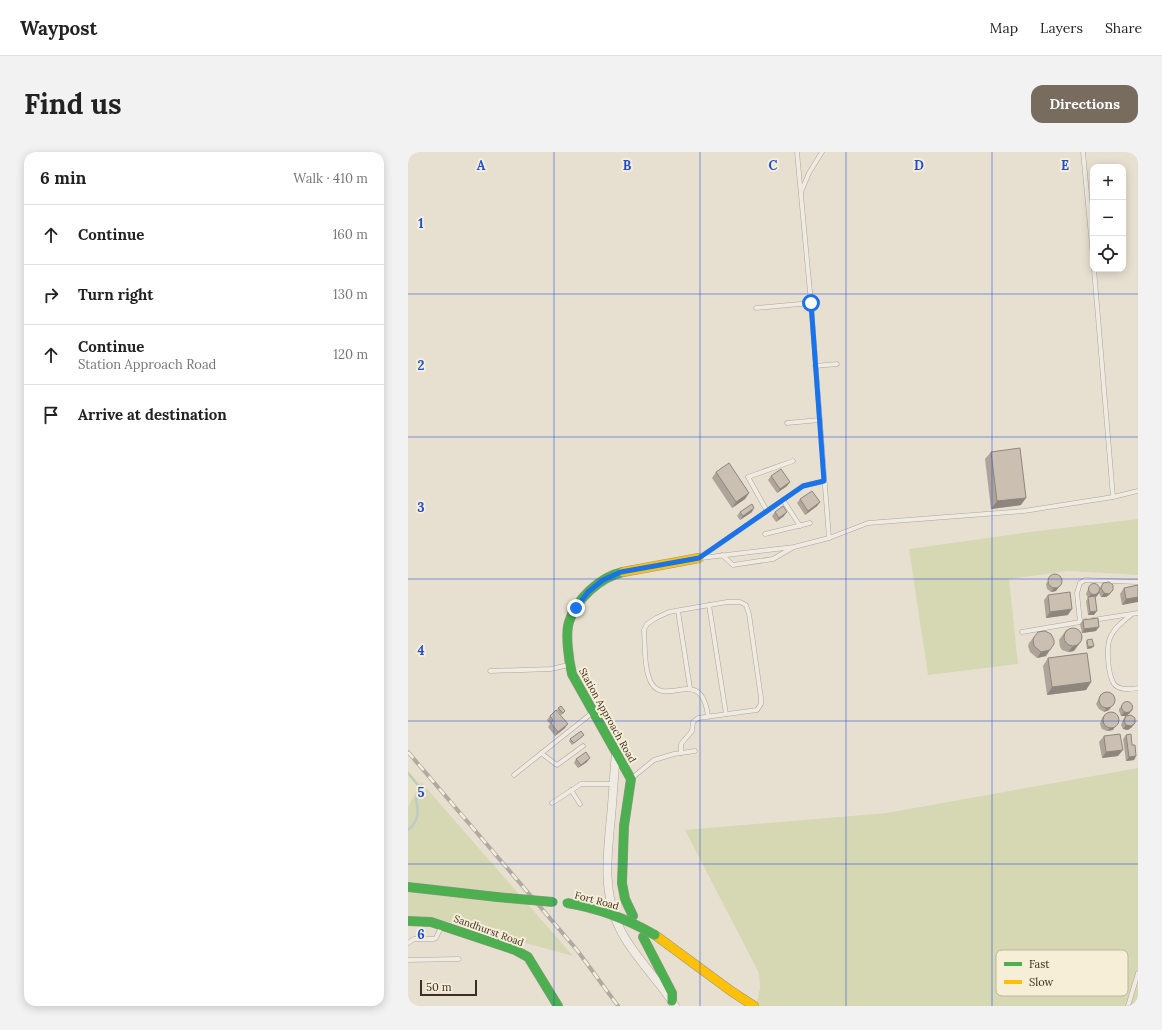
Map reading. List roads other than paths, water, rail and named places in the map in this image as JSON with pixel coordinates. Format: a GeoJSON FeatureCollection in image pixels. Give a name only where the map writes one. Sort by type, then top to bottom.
{"type":"FeatureCollection","features":[{"type":"Feature","properties":{"kind":"street","name":"Station Approach Road"},"geometry":{"type":"LineString","coordinates":[[631,779],[572,674],[568,651],[568,623],[576,608],[588,592],[603,580],[621,572],[699,558]]}},
{"type":"Feature","properties":{"kind":"street"},"geometry":{"type":"LineString","coordinates":[[616,752],[608,844],[607,879],[611,905],[621,932],[639,959],[674,1003]]}},
{"type":"Feature","properties":{"kind":"street"},"geometry":{"type":"LineString","coordinates":[[631,779],[624,826],[622,883],[625,899],[633,916]]}},
{"type":"Feature","properties":{"kind":"street","name":"Fort Road"},"geometry":{"type":"LineString","coordinates":[[408,887],[567,903],[610,913],[636,924],[655,935],[731,991],[754,1006]]}},
{"type":"Feature","properties":{"kind":"street","name":"Sandhurst Road"},"geometry":{"type":"LineString","coordinates":[[408,921],[430,922],[441,925],[515,950],[528,957],[535,966],[558,1006]]}},
{"type":"Feature","properties":{"kind":"street"},"geometry":{"type":"LineString","coordinates":[[643,937],[672,993],[674,1003]]}},
{"type":"Feature","properties":{"kind":"lane"},"geometry":{"type":"LineString","coordinates":[[797,152],[811,303],[829,538]]}},
{"type":"Feature","properties":{"kind":"lane"},"geometry":{"type":"LineString","coordinates":[[800,195],[809,173],[822,152]]}},
{"type":"Feature","properties":{"kind":"lane"},"geometry":{"type":"LineString","coordinates":[[1083,152],[1091,236]]}},
{"type":"Feature","properties":{"kind":"lane"},"geometry":{"type":"LineString","coordinates":[[1094,272],[1113,497]]}},
{"type":"Feature","properties":{"kind":"lane"},"geometry":{"type":"LineString","coordinates":[[756,308],[811,303]]}},
{"type":"Feature","properties":{"kind":"lane"},"geometry":{"type":"LineString","coordinates":[[815,366],[837,364]]}},
{"type":"Feature","properties":{"kind":"lane"},"geometry":{"type":"LineString","coordinates":[[787,423],[820,420]]}},
{"type":"Feature","properties":{"kind":"lane"},"geometry":{"type":"LineString","coordinates":[[767,510],[748,477],[793,461]]}},
{"type":"Feature","properties":{"kind":"lane"},"geometry":{"type":"LineString","coordinates":[[699,558],[803,486],[824,481]]}},
{"type":"Feature","properties":{"kind":"lane"},"geometry":{"type":"LineString","coordinates":[[699,558],[794,547],[829,538],[868,523],[1024,511],[1113,497],[1138,491]]}},
{"type":"Feature","properties":{"kind":"lane"},"geometry":{"type":"LineString","coordinates":[[783,500],[800,526]]}},
{"type":"Feature","properties":{"kind":"lane"},"geometry":{"type":"LineString","coordinates":[[765,534],[810,523]]}},
{"type":"Feature","properties":{"kind":"lane"},"geometry":{"type":"LineString","coordinates":[[722,555],[733,565],[774,559],[794,547]]}},
{"type":"Feature","properties":{"kind":"lane"},"geometry":{"type":"LineString","coordinates":[[1080,622],[1077,593],[1080,583],[1086,580],[1138,582]]}},
{"type":"Feature","properties":{"kind":"lane"},"geometry":{"type":"LineString","coordinates":[[681,753],[681,744],[692,731],[693,722],[698,718],[708,717],[757,710],[761,704],[749,614],[746,605],[740,602],[727,602],[669,612],[647,624],[644,630],[648,676],[652,685],[658,690],[667,691],[690,688],[701,694],[706,703],[708,717]]}},
{"type":"Feature","properties":{"kind":"lane"},"geometry":{"type":"LineString","coordinates":[[709,605],[726,714]]}},
{"type":"Feature","properties":{"kind":"lane"},"geometry":{"type":"LineString","coordinates":[[678,611],[690,688]]}},
{"type":"Feature","properties":{"kind":"lane"},"geometry":{"type":"LineString","coordinates":[[1022,632],[1138,613]]}},
{"type":"Feature","properties":{"kind":"lane"},"geometry":{"type":"LineString","coordinates":[[1132,614],[1118,626],[1110,638],[1107,652],[1114,684],[1121,688],[1138,688]]}},
{"type":"Feature","properties":{"kind":"lane"},"geometry":{"type":"LineString","coordinates":[[490,671],[550,670],[570,664]]}},
{"type":"Feature","properties":{"kind":"lane"},"geometry":{"type":"LineString","coordinates":[[514,775],[594,712]]}},
{"type":"Feature","properties":{"kind":"lane"},"geometry":{"type":"LineString","coordinates":[[541,753],[557,765],[583,746]]}},
{"type":"Feature","properties":{"kind":"lane"},"geometry":{"type":"LineString","coordinates":[[631,779],[654,760],[695,751]]}},
{"type":"Feature","properties":{"kind":"lane"},"geometry":{"type":"LineString","coordinates":[[552,803],[583,783],[614,784]]}},
{"type":"Feature","properties":{"kind":"lane"},"geometry":{"type":"LineString","coordinates":[[571,790],[580,804]]}},
{"type":"Feature","properties":{"kind":"lane"},"geometry":{"type":"LineString","coordinates":[[408,943],[414,939],[434,940],[441,925]]}},
{"type":"Feature","properties":{"kind":"lane"},"geometry":{"type":"LineString","coordinates":[[408,960],[459,959]]}},
{"type":"Feature","properties":{"kind":"lane"},"geometry":{"type":"LineString","coordinates":[[1128,1006],[1138,973]]}},
{"type":"Feature","properties":{"kind":"waterway"},"geometry":{"type":"LineString","coordinates":[[408,773],[422,790],[416,798],[418,808],[416,820],[412,827],[408,830]]}},
{"type":"Feature","properties":{"kind":"railway"},"geometry":{"type":"LineString","coordinates":[[408,752],[577,950],[618,1006]]}}]}
